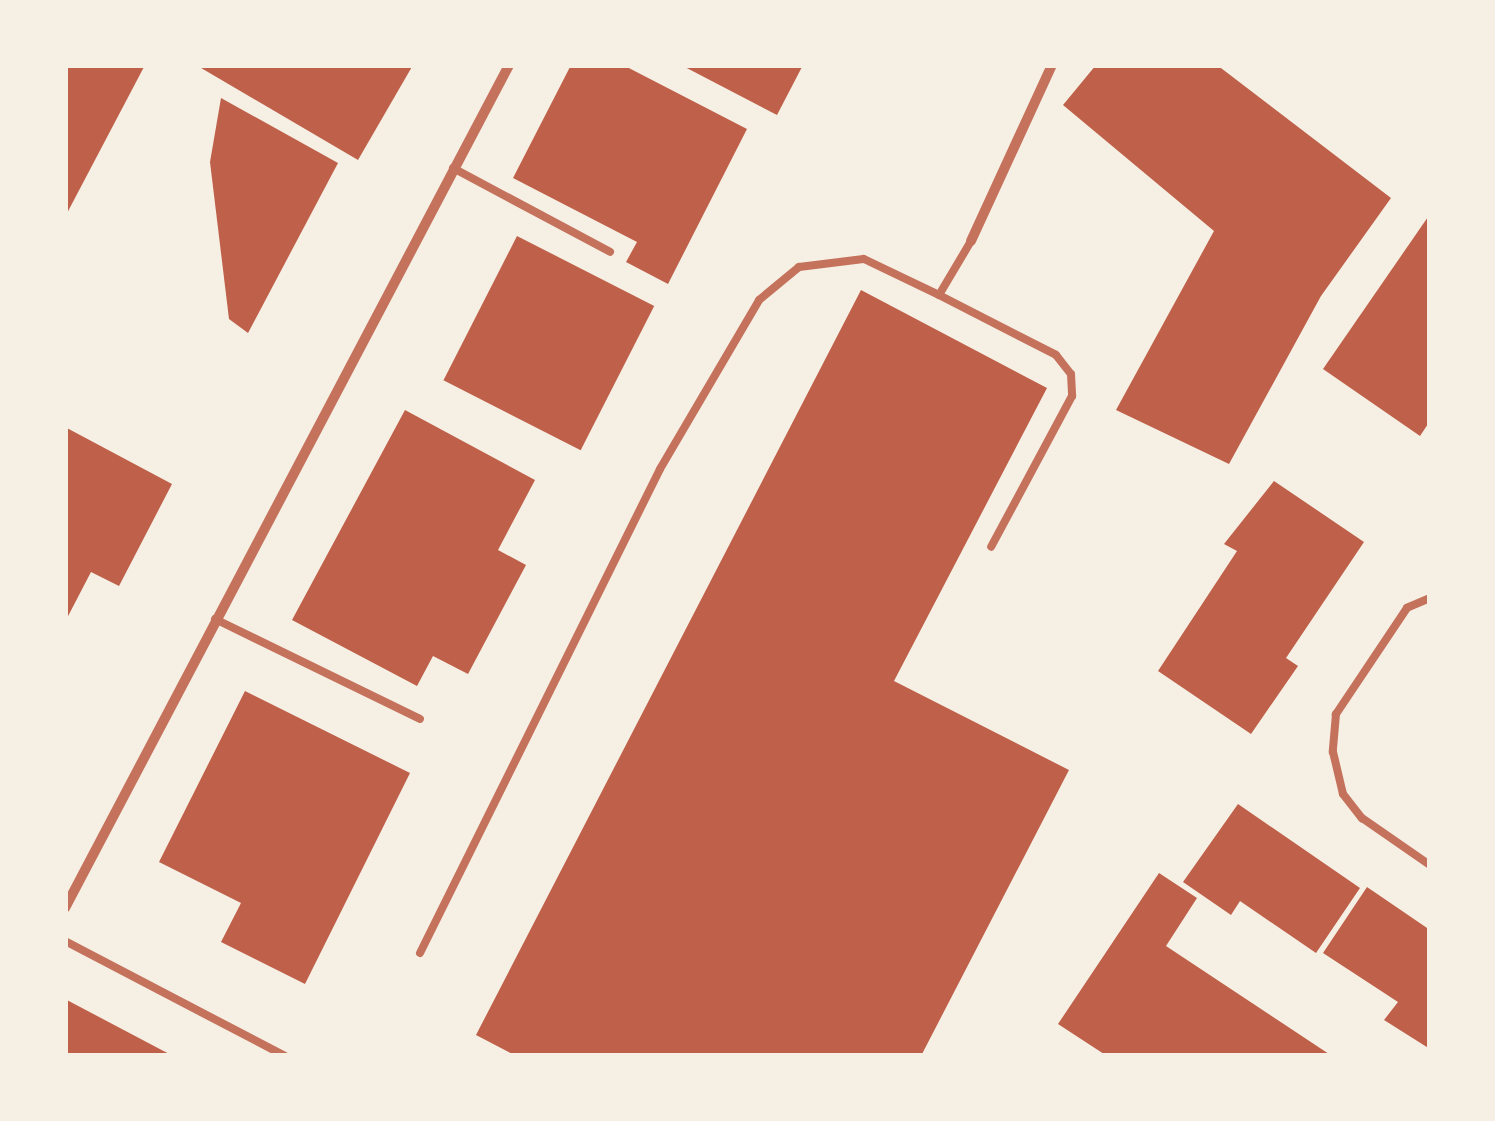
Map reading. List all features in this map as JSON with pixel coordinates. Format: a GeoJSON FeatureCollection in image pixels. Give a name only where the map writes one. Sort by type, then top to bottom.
{"type":"FeatureCollection","features":[{"type":"Feature","properties":{"kind":"street"},"geometry":{"type":"LineString","coordinates":[[65,908],[508,65]]}},
{"type":"Feature","properties":{"kind":"street"},"geometry":{"type":"LineString","coordinates":[[972,241],[1052,65]]}},
{"type":"Feature","properties":{"kind":"lane"},"geometry":{"type":"LineString","coordinates":[[453,168],[610,252]]}},
{"type":"Feature","properties":{"kind":"lane"},"geometry":{"type":"LineString","coordinates":[[939,295],[972,241]]}},
{"type":"Feature","properties":{"kind":"lane"},"geometry":{"type":"LineString","coordinates":[[420,953],[660,470],[759,300],[798,268],[864,259],[1056,355],[1070,374],[1072,396],[991,547]]}},
{"type":"Feature","properties":{"kind":"lane"},"geometry":{"type":"LineString","coordinates":[[1430,598],[1407,608],[1336,714],[1333,752],[1343,794],[1362,818],[1430,866]]}},
{"type":"Feature","properties":{"kind":"lane"},"geometry":{"type":"LineString","coordinates":[[216,619],[420,719]]}},
{"type":"Feature","properties":{"kind":"lane"},"geometry":{"type":"LineString","coordinates":[[65,941],[284,1056]]}},
{"type":"Feature","properties":{"kind":"building"},"geometry":{"type":"Polygon","coordinates":[[[65,65],[145,65],[65,217],[65,65]]]}},
{"type":"Feature","properties":{"kind":"building"},"geometry":{"type":"Polygon","coordinates":[[[196,65],[413,65],[358,160],[196,65]]]}},
{"type":"Feature","properties":{"kind":"building"},"geometry":{"type":"Polygon","coordinates":[[[571,65],[623,65],[747,129],[668,284],[626,262],[637,242],[513,178],[571,65]]]}},
{"type":"Feature","properties":{"kind":"building"},"geometry":{"type":"Polygon","coordinates":[[[681,65],[803,65],[777,115],[681,65]]]}},
{"type":"Feature","properties":{"kind":"building"},"geometry":{"type":"Polygon","coordinates":[[[1096,65],[1217,65],[1391,198],[1321,296],[1229,464],[1116,410],[1214,231],[1063,105],[1096,65]]]}},
{"type":"Feature","properties":{"kind":"building"},"geometry":{"type":"Polygon","coordinates":[[[221,98],[338,163],[248,333],[229,319],[210,162],[221,98]]]}},
{"type":"Feature","properties":{"kind":"building"},"geometry":{"type":"Polygon","coordinates":[[[1430,214],[1430,421],[1420,436],[1323,369],[1430,214]]]}},
{"type":"Feature","properties":{"kind":"building"},"geometry":{"type":"Polygon","coordinates":[[[517,236],[654,306],[581,450],[443,380],[517,236]]]}},
{"type":"Feature","properties":{"kind":"building"},"geometry":{"type":"Polygon","coordinates":[[[861,290],[1047,388],[894,681],[1069,770],[921,1056],[516,1056],[476,1035],[861,290]]]}},
{"type":"Feature","properties":{"kind":"building"},"geometry":{"type":"Polygon","coordinates":[[[405,410],[535,480],[498,550],[526,565],[468,674],[433,656],[417,686],[292,620],[405,410]]]}},
{"type":"Feature","properties":{"kind":"building"},"geometry":{"type":"Polygon","coordinates":[[[65,427],[172,484],[119,586],[91,572],[65,622],[65,427]]]}},
{"type":"Feature","properties":{"kind":"building"},"geometry":{"type":"Polygon","coordinates":[[[1274,481],[1364,542],[1286,658],[1298,666],[1251,734],[1158,671],[1237,551],[1224,544],[1274,481]]]}},
{"type":"Feature","properties":{"kind":"building"},"geometry":{"type":"Polygon","coordinates":[[[245,691],[410,773],[305,984],[221,942],[241,903],[159,862],[245,691]]]}},
{"type":"Feature","properties":{"kind":"building"},"geometry":{"type":"Polygon","coordinates":[[[1238,804],[1360,888],[1316,953],[1240,901],[1231,915],[1183,882],[1238,804]]]}},
{"type":"Feature","properties":{"kind":"building"},"geometry":{"type":"Polygon","coordinates":[[[1159,873],[1197,898],[1166,946],[1332,1056],[1107,1056],[1058,1024],[1159,873]]]}},
{"type":"Feature","properties":{"kind":"building"},"geometry":{"type":"Polygon","coordinates":[[[1367,887],[1430,930],[1430,1049],[1384,1020],[1398,1002],[1323,953],[1367,887]]]}},
{"type":"Feature","properties":{"kind":"building"},"geometry":{"type":"Polygon","coordinates":[[[65,999],[173,1056],[65,1056],[65,999]]]}}]}
